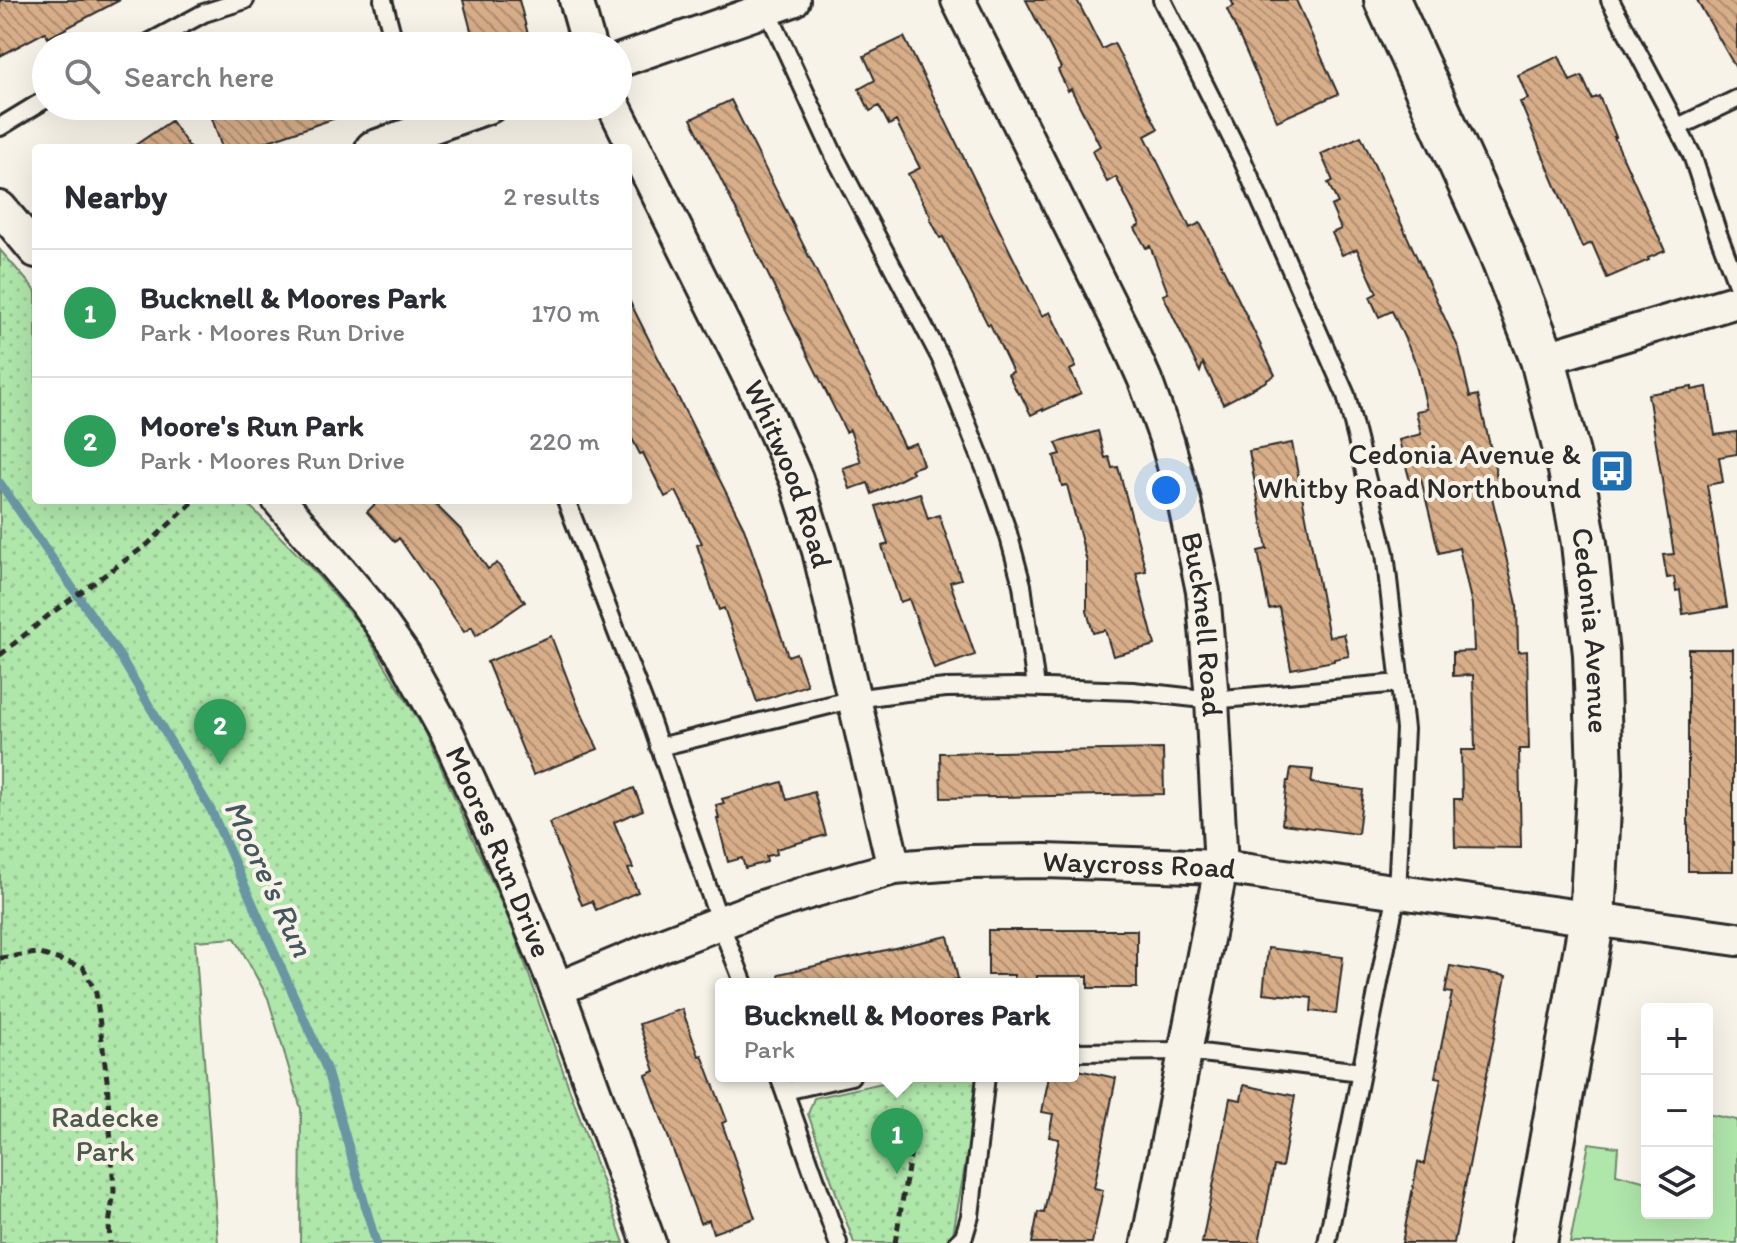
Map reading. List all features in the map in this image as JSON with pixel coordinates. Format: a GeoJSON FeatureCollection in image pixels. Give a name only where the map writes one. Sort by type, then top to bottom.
{"type":"FeatureCollection","features":[{"type":"Feature","properties":{"kind":"street"},"geometry":{"type":"LineString","coordinates":[[576,0],[585,32]]}},
{"type":"Feature","properties":{"kind":"street","name":"Bucknell Road"},"geometry":{"type":"LineString","coordinates":[[958,0],[1145,380],[1167,441],[1188,516],[1203,591],[1221,867],[1148,1243]]}},
{"type":"Feature","properties":{"kind":"street","name":"Cedonia Avenue"},"geometry":{"type":"LineString","coordinates":[[1387,0],[1497,242],[1543,359],[1571,470],[1584,543],[1596,654],[1600,773],[1592,919],[1534,1243]]}},
{"type":"Feature","properties":{"kind":"street"},"geometry":{"type":"LineString","coordinates":[[632,56],[774,3]]}},
{"type":"Feature","properties":{"kind":"street"},"geometry":{"type":"LineString","coordinates":[[382,144],[445,120]]}},
{"type":"Feature","properties":{"kind":"street","name":"Whitwood Road"},"geometry":{"type":"LineString","coordinates":[[621,120],[762,402],[796,479],[819,551],[894,868]]}},
{"type":"Feature","properties":{"kind":"street"},"geometry":{"type":"LineString","coordinates":[[0,208],[32,246]]}},
{"type":"Feature","properties":{"kind":"street"},"geometry":{"type":"LineString","coordinates":[[1543,359],[1737,301]]}},
{"type":"Feature","properties":{"kind":"street","name":"Moores Run Drive"},"geometry":{"type":"LineString","coordinates":[[282,504],[366,602],[404,656],[448,735],[494,836],[557,989],[649,1243]]}},
{"type":"Feature","properties":{"kind":"street","name":"Waycross Road"},"geometry":{"type":"LineString","coordinates":[[557,989],[720,923],[812,891],[894,868],[969,862],[1045,861],[1221,867],[1737,939]]}},
{"type":"Feature","properties":{"kind":"lane"},"geometry":{"type":"LineString","coordinates":[[169,32],[204,13],[245,0]]}},
{"type":"Feature","properties":{"kind":"lane"},"geometry":{"type":"LineString","coordinates":[[383,0],[391,32]]}},
{"type":"Feature","properties":{"kind":"lane"},"geometry":{"type":"LineString","coordinates":[[1162,0],[1242,159],[1346,395],[1385,553],[1405,729],[1397,892],[1327,1243]]}},
{"type":"Feature","properties":{"kind":"lane"},"geometry":{"type":"LineString","coordinates":[[1610,0],[1692,155],[1737,284]]}},
{"type":"Feature","properties":{"kind":"lane"},"geometry":{"type":"LineString","coordinates":[[774,3],[834,155],[942,361],[988,476],[1022,585],[1036,687]]}},
{"type":"Feature","properties":{"kind":"lane"},"geometry":{"type":"LineString","coordinates":[[1678,127],[1737,99]]}},
{"type":"Feature","properties":{"kind":"lane"},"geometry":{"type":"LineString","coordinates":[[0,127],[32,108]]}},
{"type":"Feature","properties":{"kind":"lane"},"geometry":{"type":"LineString","coordinates":[[568,504],[742,978]]}},
{"type":"Feature","properties":{"kind":"lane"},"geometry":{"type":"LineString","coordinates":[[659,747],[854,699],[946,688],[1036,687],[1133,691],[1212,700],[1400,683]]}},
{"type":"Feature","properties":{"kind":"lane"},"geometry":{"type":"LineString","coordinates":[[1079,1052],[1185,1051],[1361,1072]]}},
{"type":"Feature","properties":{"kind":"lane"},"geometry":{"type":"LineString","coordinates":[[957,1243],[964,1236],[970,1216],[985,1082]]}},
{"type":"Feature","properties":{"kind":"lane"},"geometry":{"type":"LineString","coordinates":[[782,1084],[838,1243]]}},
{"type":"Feature","properties":{"kind":"path"},"geometry":{"type":"LineString","coordinates":[[0,655],[49,615],[148,544],[191,504]]}},
{"type":"Feature","properties":{"kind":"path"},"geometry":{"type":"LineString","coordinates":[[0,958],[37,953],[83,967],[96,993],[107,1080],[114,1191],[110,1243]]}},
{"type":"Feature","properties":{"kind":"path"},"geometry":{"type":"LineString","coordinates":[[895,1243],[912,1145]]}},
{"type":"Feature","properties":{"kind":"green space","name":"Radecke Park"},"geometry":{"type":"Polygon","coordinates":[[[0,250],[32,286],[32,504],[248,504],[311,568],[361,626],[425,731],[512,927],[624,1243],[300,1243],[301,1109],[268,998],[235,938],[195,941],[218,1243],[0,1243],[0,250]]]}},
{"type":"Feature","properties":{"kind":"green space"},"geometry":{"type":"Polygon","coordinates":[[[887,1082],[980,1082],[953,1234],[945,1243],[854,1243],[808,1114],[814,1098],[887,1082]]]}},
{"type":"Feature","properties":{"kind":"green space"},"geometry":{"type":"Polygon","coordinates":[[[1713,1115],[1737,1120],[1737,1243],[1570,1243],[1589,1143],[1618,1147],[1616,1174],[1641,1180],[1641,1219],[1713,1219],[1713,1115]]]}},
{"type":"Feature","properties":{"kind":"building"},"geometry":{"type":"Polygon","coordinates":[[[0,0],[120,0],[59,32],[32,32],[32,39],[0,56],[0,0]]]}},
{"type":"Feature","properties":{"kind":"building"},"geometry":{"type":"Polygon","coordinates":[[[463,0],[519,0],[527,32],[471,32],[463,0]]]}},
{"type":"Feature","properties":{"kind":"building"},"geometry":{"type":"Polygon","coordinates":[[[1026,0],[1077,0],[1102,49],[1114,43],[1158,129],[1145,136],[1190,228],[1200,223],[1233,288],[1275,375],[1267,381],[1223,404],[1203,363],[1200,372],[1163,295],[1168,293],[1150,246],[1146,248],[1135,228],[1140,225],[1116,177],[1107,182],[1092,151],[1100,146],[1071,89],[1068,91],[1058,70],[1061,68],[1026,0]]]}},
{"type":"Feature","properties":{"kind":"building"},"geometry":{"type":"Polygon","coordinates":[[[1231,0],[1296,0],[1338,94],[1277,121],[1227,9],[1234,6],[1231,0]]]}},
{"type":"Feature","properties":{"kind":"building"},"geometry":{"type":"Polygon","coordinates":[[[1697,0],[1737,0],[1737,70],[1697,0]]]}},
{"type":"Feature","properties":{"kind":"building"},"geometry":{"type":"Polygon","coordinates":[[[904,37],[1042,316],[1050,312],[1076,367],[1070,370],[1081,393],[1043,411],[1031,415],[1018,394],[1008,374],[1013,372],[990,324],[943,237],[940,238],[908,174],[920,168],[896,121],[889,125],[879,106],[870,111],[859,89],[875,80],[864,56],[904,37]]]}},
{"type":"Feature","properties":{"kind":"building"},"geometry":{"type":"Polygon","coordinates":[[[1559,56],[1570,81],[1582,76],[1592,99],[1599,96],[1665,251],[1607,278],[1592,243],[1582,247],[1520,102],[1528,99],[1518,75],[1559,56]]]}},
{"type":"Feature","properties":{"kind":"building"},"geometry":{"type":"Polygon","coordinates":[[[731,100],[904,447],[916,443],[923,465],[911,469],[913,473],[872,494],[868,483],[850,489],[843,468],[861,462],[850,430],[846,432],[691,119],[731,100]]]}},
{"type":"Feature","properties":{"kind":"building"},"geometry":{"type":"Polygon","coordinates":[[[213,120],[330,120],[260,144],[221,144],[213,120]]]}},
{"type":"Feature","properties":{"kind":"building"},"geometry":{"type":"Polygon","coordinates":[[[171,121],[187,144],[137,144],[171,121]]]}},
{"type":"Feature","properties":{"kind":"building"},"geometry":{"type":"Polygon","coordinates":[[[1361,136],[1459,349],[1470,397],[1478,395],[1492,454],[1500,491],[1491,493],[1517,604],[1518,652],[1527,651],[1529,749],[1519,749],[1521,848],[1455,847],[1454,799],[1462,799],[1461,750],[1475,750],[1473,675],[1453,676],[1453,652],[1474,651],[1472,605],[1459,548],[1439,553],[1421,479],[1410,481],[1399,440],[1421,434],[1416,411],[1427,409],[1417,365],[1392,311],[1379,317],[1370,297],[1377,293],[1357,249],[1342,255],[1332,233],[1341,229],[1331,206],[1338,203],[1328,183],[1333,181],[1321,154],[1361,136]]]}},
{"type":"Feature","properties":{"kind":"building"},"geometry":{"type":"Polygon","coordinates":[[[632,306],[744,528],[788,656],[796,653],[807,685],[757,702],[724,608],[719,610],[697,545],[702,543],[676,491],[665,497],[643,453],[640,454],[632,439],[632,306]]]}},
{"type":"Feature","properties":{"kind":"building"},"geometry":{"type":"Polygon","coordinates":[[[1692,387],[1692,390],[1707,387],[1715,435],[1737,432],[1737,454],[1719,457],[1723,482],[1707,485],[1727,607],[1683,614],[1680,590],[1676,591],[1674,577],[1667,578],[1663,555],[1674,554],[1648,394],[1692,387]]]}},
{"type":"Feature","properties":{"kind":"building"},"geometry":{"type":"Polygon","coordinates":[[[1098,431],[1105,458],[1109,457],[1112,468],[1118,467],[1146,571],[1136,573],[1155,645],[1113,656],[1105,630],[1093,633],[1087,611],[1087,562],[1067,485],[1062,486],[1054,456],[1061,454],[1056,443],[1098,431]]]}},
{"type":"Feature","properties":{"kind":"building"},"geometry":{"type":"Polygon","coordinates":[[[1292,443],[1329,637],[1344,634],[1349,656],[1291,669],[1279,607],[1269,609],[1258,551],[1267,549],[1249,451],[1292,443]]]}},
{"type":"Feature","properties":{"kind":"building"},"geometry":{"type":"Polygon","coordinates":[[[920,493],[928,519],[939,515],[961,579],[950,582],[975,655],[934,669],[909,599],[900,602],[882,546],[888,544],[876,506],[920,493]]]}},
{"type":"Feature","properties":{"kind":"building"},"geometry":{"type":"Polygon","coordinates":[[[375,504],[435,504],[461,530],[488,569],[497,563],[525,602],[476,636],[472,627],[464,632],[399,538],[395,542],[367,512],[375,504]]]}},
{"type":"Feature","properties":{"kind":"building"},"geometry":{"type":"Polygon","coordinates":[[[551,636],[598,749],[533,775],[487,662],[551,636]]]}},
{"type":"Feature","properties":{"kind":"building"},"geometry":{"type":"Polygon","coordinates":[[[1688,649],[1733,649],[1733,871],[1688,871],[1688,649]]]}},
{"type":"Feature","properties":{"kind":"building"},"geometry":{"type":"Polygon","coordinates":[[[1163,749],[1164,794],[941,798],[940,753],[1163,749]]]}},
{"type":"Feature","properties":{"kind":"building"},"geometry":{"type":"Polygon","coordinates":[[[1291,768],[1313,770],[1311,783],[1363,790],[1358,834],[1282,824],[1291,768]]]}},
{"type":"Feature","properties":{"kind":"building"},"geometry":{"type":"Polygon","coordinates":[[[782,782],[787,800],[814,792],[826,835],[776,849],[777,854],[766,856],[767,862],[745,868],[742,858],[728,862],[716,805],[724,803],[722,799],[782,782]]]}},
{"type":"Feature","properties":{"kind":"building"},"geometry":{"type":"Polygon","coordinates":[[[634,788],[643,810],[614,822],[633,868],[628,869],[638,892],[596,910],[592,901],[582,905],[549,823],[634,788]]]}},
{"type":"Feature","properties":{"kind":"building"},"geometry":{"type":"Polygon","coordinates":[[[988,930],[1137,930],[1137,988],[1088,988],[1088,976],[1014,978],[1014,975],[988,975],[988,930]]]}},
{"type":"Feature","properties":{"kind":"building"},"geometry":{"type":"Polygon","coordinates":[[[948,936],[958,978],[779,978],[779,974],[948,936]]]}},
{"type":"Feature","properties":{"kind":"building"},"geometry":{"type":"Polygon","coordinates":[[[1268,948],[1343,957],[1336,1014],[1311,1011],[1312,998],[1263,993],[1268,948]]]}},
{"type":"Feature","properties":{"kind":"building"},"geometry":{"type":"Polygon","coordinates":[[[1450,966],[1506,976],[1454,1243],[1402,1243],[1418,1162],[1424,1164],[1441,1078],[1435,1077],[1452,993],[1445,992],[1450,966]]]}},
{"type":"Feature","properties":{"kind":"building"},"geometry":{"type":"Polygon","coordinates":[[[682,1009],[727,1121],[722,1123],[755,1218],[713,1233],[709,1220],[700,1223],[646,1075],[655,1071],[639,1024],[682,1009]]]}},
{"type":"Feature","properties":{"kind":"building"},"geometry":{"type":"Polygon","coordinates":[[[1079,1070],[1116,1078],[1094,1188],[1103,1190],[1092,1243],[1032,1243],[1038,1212],[1044,1213],[1059,1139],[1049,1137],[1053,1114],[1042,1112],[1048,1082],[1079,1082],[1079,1070]]]}},
{"type":"Feature","properties":{"kind":"building"},"geometry":{"type":"Polygon","coordinates":[[[1244,1085],[1295,1096],[1282,1167],[1274,1166],[1259,1243],[1202,1243],[1230,1098],[1241,1100],[1244,1085]]]}},
{"type":"Feature","properties":{"kind":"waterway","name":"Moore's Run"},"geometry":{"type":"LineString","coordinates":[[0,483],[121,658],[211,810],[326,1068],[376,1243]]}},
{"type":"Feature","properties":{"kind":"place","name":"Cedonia Avenue & Whitby Road Northbound"},"geometry":{"type":"Point","coordinates":[1612,471]}},
{"type":"Feature","properties":{"kind":"place","name":"Moore's Run Park"},"geometry":{"type":"Point","coordinates":[220,765]}},
{"type":"Feature","properties":{"kind":"place","name":"Bucknell & Moores Park"},"geometry":{"type":"Point","coordinates":[897,1174]}}]}
